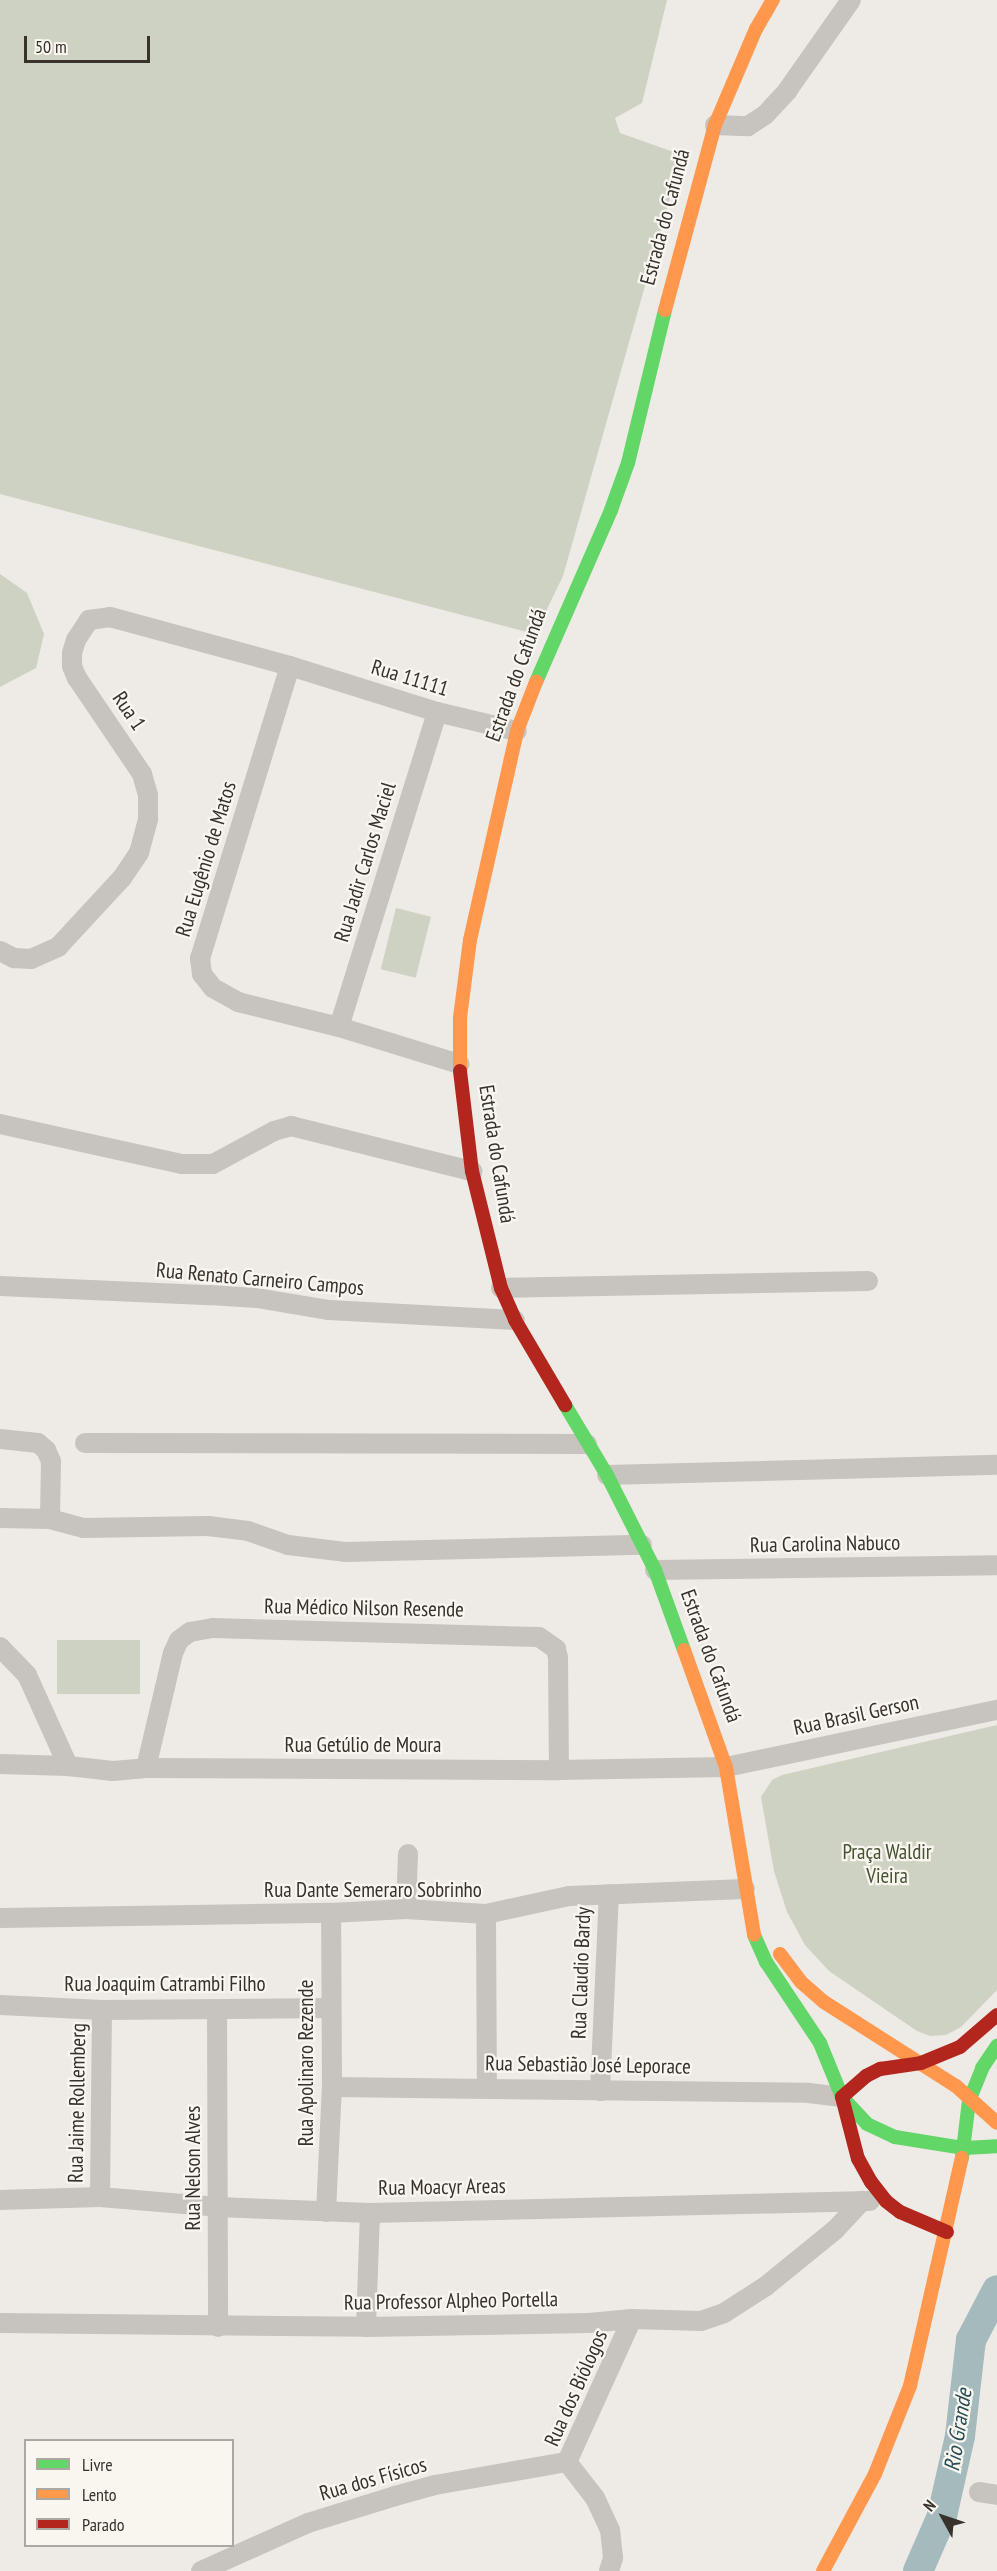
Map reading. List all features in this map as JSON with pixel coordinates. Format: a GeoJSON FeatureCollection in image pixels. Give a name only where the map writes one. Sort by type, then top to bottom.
{"type":"FeatureCollection","features":[{"type":"Feature","properties":{"kind":"street","name":"Estrada do Cafundá"},"geometry":{"type":"LineString","coordinates":[[773,0],[756,29],[715,125],[686,226],[628,463],[611,510],[546,654],[517,731],[470,940],[460,1018],[459,1064],[472,1171],[501,1288],[515,1320],[607,1475],[655,1570],[726,1767],[752,1931],[766,1962],[820,2043],[842,2097],[856,2115],[878,2131],[895,2137],[964,2148],[997,2146]]}},
{"type":"Feature","properties":{"kind":"street"},"geometry":{"type":"LineString","coordinates":[[715,125],[748,126],[765,116],[787,91],[851,0]]}},
{"type":"Feature","properties":{"kind":"street","name":"Rua 1"},"geometry":{"type":"LineString","coordinates":[[0,951],[14,958],[31,959],[58,947],[122,878],[139,853],[148,819],[148,795],[142,774],[77,678],[72,666],[72,653],[76,640],[89,620],[110,617],[290,666]]}},
{"type":"Feature","properties":{"kind":"street","name":"Rua 11111"},"geometry":{"type":"LineString","coordinates":[[290,666],[437,712],[517,731]]}},
{"type":"Feature","properties":{"kind":"street","name":"Rua Eugênio de Matos"},"geometry":{"type":"LineString","coordinates":[[290,666],[200,958],[202,974],[213,988],[238,1002],[339,1027],[459,1064]]}},
{"type":"Feature","properties":{"kind":"street","name":"Rua Jadir Carlos Maciel"},"geometry":{"type":"LineString","coordinates":[[339,1027],[437,712]]}},
{"type":"Feature","properties":{"kind":"street"},"geometry":{"type":"LineString","coordinates":[[0,1124],[182,1164],[213,1164],[274,1131],[291,1126],[472,1171]]}},
{"type":"Feature","properties":{"kind":"street"},"geometry":{"type":"LineString","coordinates":[[501,1288],[868,1281]]}},
{"type":"Feature","properties":{"kind":"street","name":"Rua Renato Carneiro Campos"},"geometry":{"type":"LineString","coordinates":[[0,1286],[257,1298],[329,1310],[515,1320]]}},
{"type":"Feature","properties":{"kind":"street"},"geometry":{"type":"LineString","coordinates":[[0,1439],[38,1443],[46,1450],[51,1461],[50,1519]]}},
{"type":"Feature","properties":{"kind":"street"},"geometry":{"type":"LineString","coordinates":[[85,1443],[587,1444]]}},
{"type":"Feature","properties":{"kind":"street"},"geometry":{"type":"LineString","coordinates":[[607,1475],[997,1465]]}},
{"type":"Feature","properties":{"kind":"street"},"geometry":{"type":"LineString","coordinates":[[0,1518],[50,1519],[83,1528],[218,1528],[248,1531],[288,1545],[345,1552],[642,1545]]}},
{"type":"Feature","properties":{"kind":"street","name":"Rua Carolina Nabuco"},"geometry":{"type":"LineString","coordinates":[[655,1570],[997,1565]]}},
{"type":"Feature","properties":{"kind":"street","name":"Rua Médico Nilson Resende"},"geometry":{"type":"LineString","coordinates":[[146,1767],[176,1646],[179,1640],[190,1632],[213,1628],[539,1637],[556,1648],[558,1658],[559,1770]]}},
{"type":"Feature","properties":{"kind":"street"},"geometry":{"type":"LineString","coordinates":[[0,1647],[27,1675],[68,1766]]}},
{"type":"Feature","properties":{"kind":"street","name":"Rua Brasil Gerson"},"geometry":{"type":"LineString","coordinates":[[726,1767],[997,1710]]}},
{"type":"Feature","properties":{"kind":"street","name":"Rua Getúlio de Moura"},"geometry":{"type":"LineString","coordinates":[[0,1764],[68,1766],[105,1771],[146,1767],[559,1770],[726,1767]]}},
{"type":"Feature","properties":{"kind":"street"},"geometry":{"type":"LineString","coordinates":[[406,1909],[408,1854]]}},
{"type":"Feature","properties":{"kind":"street","name":"Rua Claudio Bardy"},"geometry":{"type":"LineString","coordinates":[[600,2091],[609,1894]]}},
{"type":"Feature","properties":{"kind":"street","name":"Estrada do Cafundá"},"geometry":{"type":"LineString","coordinates":[[746,1894],[780,1954],[801,1982],[842,2015],[956,2086],[969,2101],[997,2123]]}},
{"type":"Feature","properties":{"kind":"street","name":"Rua Dante Semeraro Sobrinho"},"geometry":{"type":"LineString","coordinates":[[0,1918],[331,1913],[406,1909],[486,1914],[569,1896],[746,1894]]}},
{"type":"Feature","properties":{"kind":"street","name":"Rua Apolinaro Rezende"},"geometry":{"type":"LineString","coordinates":[[326,2212],[332,2087],[331,1913]]}},
{"type":"Feature","properties":{"kind":"street"},"geometry":{"type":"LineString","coordinates":[[486,1914],[487,2087]]}},
{"type":"Feature","properties":{"kind":"street","name":"Rua Joaquim Catrambi Filho"},"geometry":{"type":"LineString","coordinates":[[0,2005],[102,2010],[330,2008]]}},
{"type":"Feature","properties":{"kind":"street","name":"Rua Jaime Rollemberg"},"geometry":{"type":"LineString","coordinates":[[100,2198],[102,2010]]}},
{"type":"Feature","properties":{"kind":"street","name":"Rua Nelson Alves"},"geometry":{"type":"LineString","coordinates":[[217,2010],[218,2327]]}},
{"type":"Feature","properties":{"kind":"street"},"geometry":{"type":"LineString","coordinates":[[947,2232],[900,2212],[886,2201],[871,2182],[858,2159],[842,2097],[866,2076],[880,2069],[921,2063],[960,2047],[997,2015]]}},
{"type":"Feature","properties":{"kind":"street"},"geometry":{"type":"LineString","coordinates":[[823,2571],[875,2474],[910,2386],[947,2232],[964,2148],[969,2101],[982,2068],[997,2046]]}},
{"type":"Feature","properties":{"kind":"street","name":"Rua Sebastião José Leporace"},"geometry":{"type":"LineString","coordinates":[[332,2087],[487,2087],[600,2091],[809,2093],[842,2097]]}},
{"type":"Feature","properties":{"kind":"street","name":"Rua Moacyr Areas"},"geometry":{"type":"LineString","coordinates":[[0,2200],[100,2198],[218,2207],[370,2213],[886,2201]]}},
{"type":"Feature","properties":{"kind":"street","name":"Rua Professor Alpheo Portella"},"geometry":{"type":"LineString","coordinates":[[0,2324],[218,2327],[589,2323],[632,2319],[701,2321],[724,2313],[766,2286],[835,2230],[862,2201]]}},
{"type":"Feature","properties":{"kind":"street"},"geometry":{"type":"LineString","coordinates":[[366,2326],[370,2213]]}},
{"type":"Feature","properties":{"kind":"street","name":"Rua dos Biólogos"},"geometry":{"type":"LineString","coordinates":[[609,2571],[613,2544],[604,2513],[567,2462],[632,2319]]}},
{"type":"Feature","properties":{"kind":"street","name":"Rua dos Físicos"},"geometry":{"type":"LineString","coordinates":[[201,2571],[308,2523],[395,2496],[435,2486],[567,2462]]}},
{"type":"Feature","properties":{"kind":"green space"},"geometry":{"type":"Polygon","coordinates":[[[0,0],[667,0],[642,103],[615,118],[620,133],[682,155],[563,576],[535,634],[0,494],[0,0]]]}},
{"type":"Feature","properties":{"kind":"green space"},"geometry":{"type":"Polygon","coordinates":[[[0,574],[27,593],[44,634],[36,668],[0,687],[0,574]]]}},
{"type":"Feature","properties":{"kind":"green space"},"geometry":{"type":"Polygon","coordinates":[[[396,908],[431,917],[416,978],[381,969],[396,908]]]}},
{"type":"Feature","properties":{"kind":"green space"},"geometry":{"type":"Polygon","coordinates":[[[57,1640],[140,1640],[140,1694],[57,1694],[57,1640]]]}},
{"type":"Feature","properties":{"kind":"green space","name":"Praça Waldir Vieira"},"geometry":{"type":"Polygon","coordinates":[[[997,1725],[997,1990],[961,2027],[946,2035],[930,2036],[917,2031],[829,1971],[805,1945],[787,1912],[774,1871],[761,1797],[772,1780],[782,1775],[997,1725]]]}},
{"type":"Feature","properties":{"kind":"waterway","name":"Rio Grande"},"geometry":{"type":"LineString","coordinates":[[918,2571],[942,2516],[960,2436],[971,2340],[997,2290]]}},
{"type":"Feature","properties":{"kind":"traffic: fast"},"geometry":{"type":"LineString","coordinates":[[536,682],[611,510],[628,463],[665,310]]}},
{"type":"Feature","properties":{"kind":"traffic: fast"},"geometry":{"type":"LineString","coordinates":[[565,1405],[607,1475],[655,1570],[684,1650]]}},
{"type":"Feature","properties":{"kind":"traffic: fast"},"geometry":{"type":"LineString","coordinates":[[754,1935],[766,1962],[820,2043],[842,2097],[867,2124],[895,2137],[964,2148],[997,2146]]}},
{"type":"Feature","properties":{"kind":"traffic: fast"},"geometry":{"type":"LineString","coordinates":[[962,2158],[969,2101],[982,2068],[997,2046]]}},
{"type":"Feature","properties":{"kind":"traffic: slow"},"geometry":{"type":"LineString","coordinates":[[665,310],[715,125],[756,29],[773,0]]}},
{"type":"Feature","properties":{"kind":"traffic: slow"},"geometry":{"type":"LineString","coordinates":[[460,1071],[460,1018],[470,940],[517,731],[536,682]]}},
{"type":"Feature","properties":{"kind":"traffic: slow"},"geometry":{"type":"LineString","coordinates":[[684,1650],[726,1767],[754,1935]]}},
{"type":"Feature","properties":{"kind":"traffic: slow"},"geometry":{"type":"LineString","coordinates":[[780,1954],[801,1982],[824,2002],[956,2086],[997,2123]]}},
{"type":"Feature","properties":{"kind":"traffic: slow"},"geometry":{"type":"LineString","coordinates":[[823,2571],[875,2474],[910,2386],[962,2158]]}},
{"type":"Feature","properties":{"kind":"traffic: jam"},"geometry":{"type":"LineString","coordinates":[[460,1071],[472,1171],[501,1288],[515,1320],[565,1405]]}},
{"type":"Feature","properties":{"kind":"traffic: jam"},"geometry":{"type":"LineString","coordinates":[[947,2232],[900,2212],[886,2201],[871,2182],[858,2159],[842,2097],[866,2076],[880,2069],[921,2063],[960,2047],[997,2015]]}}]}
